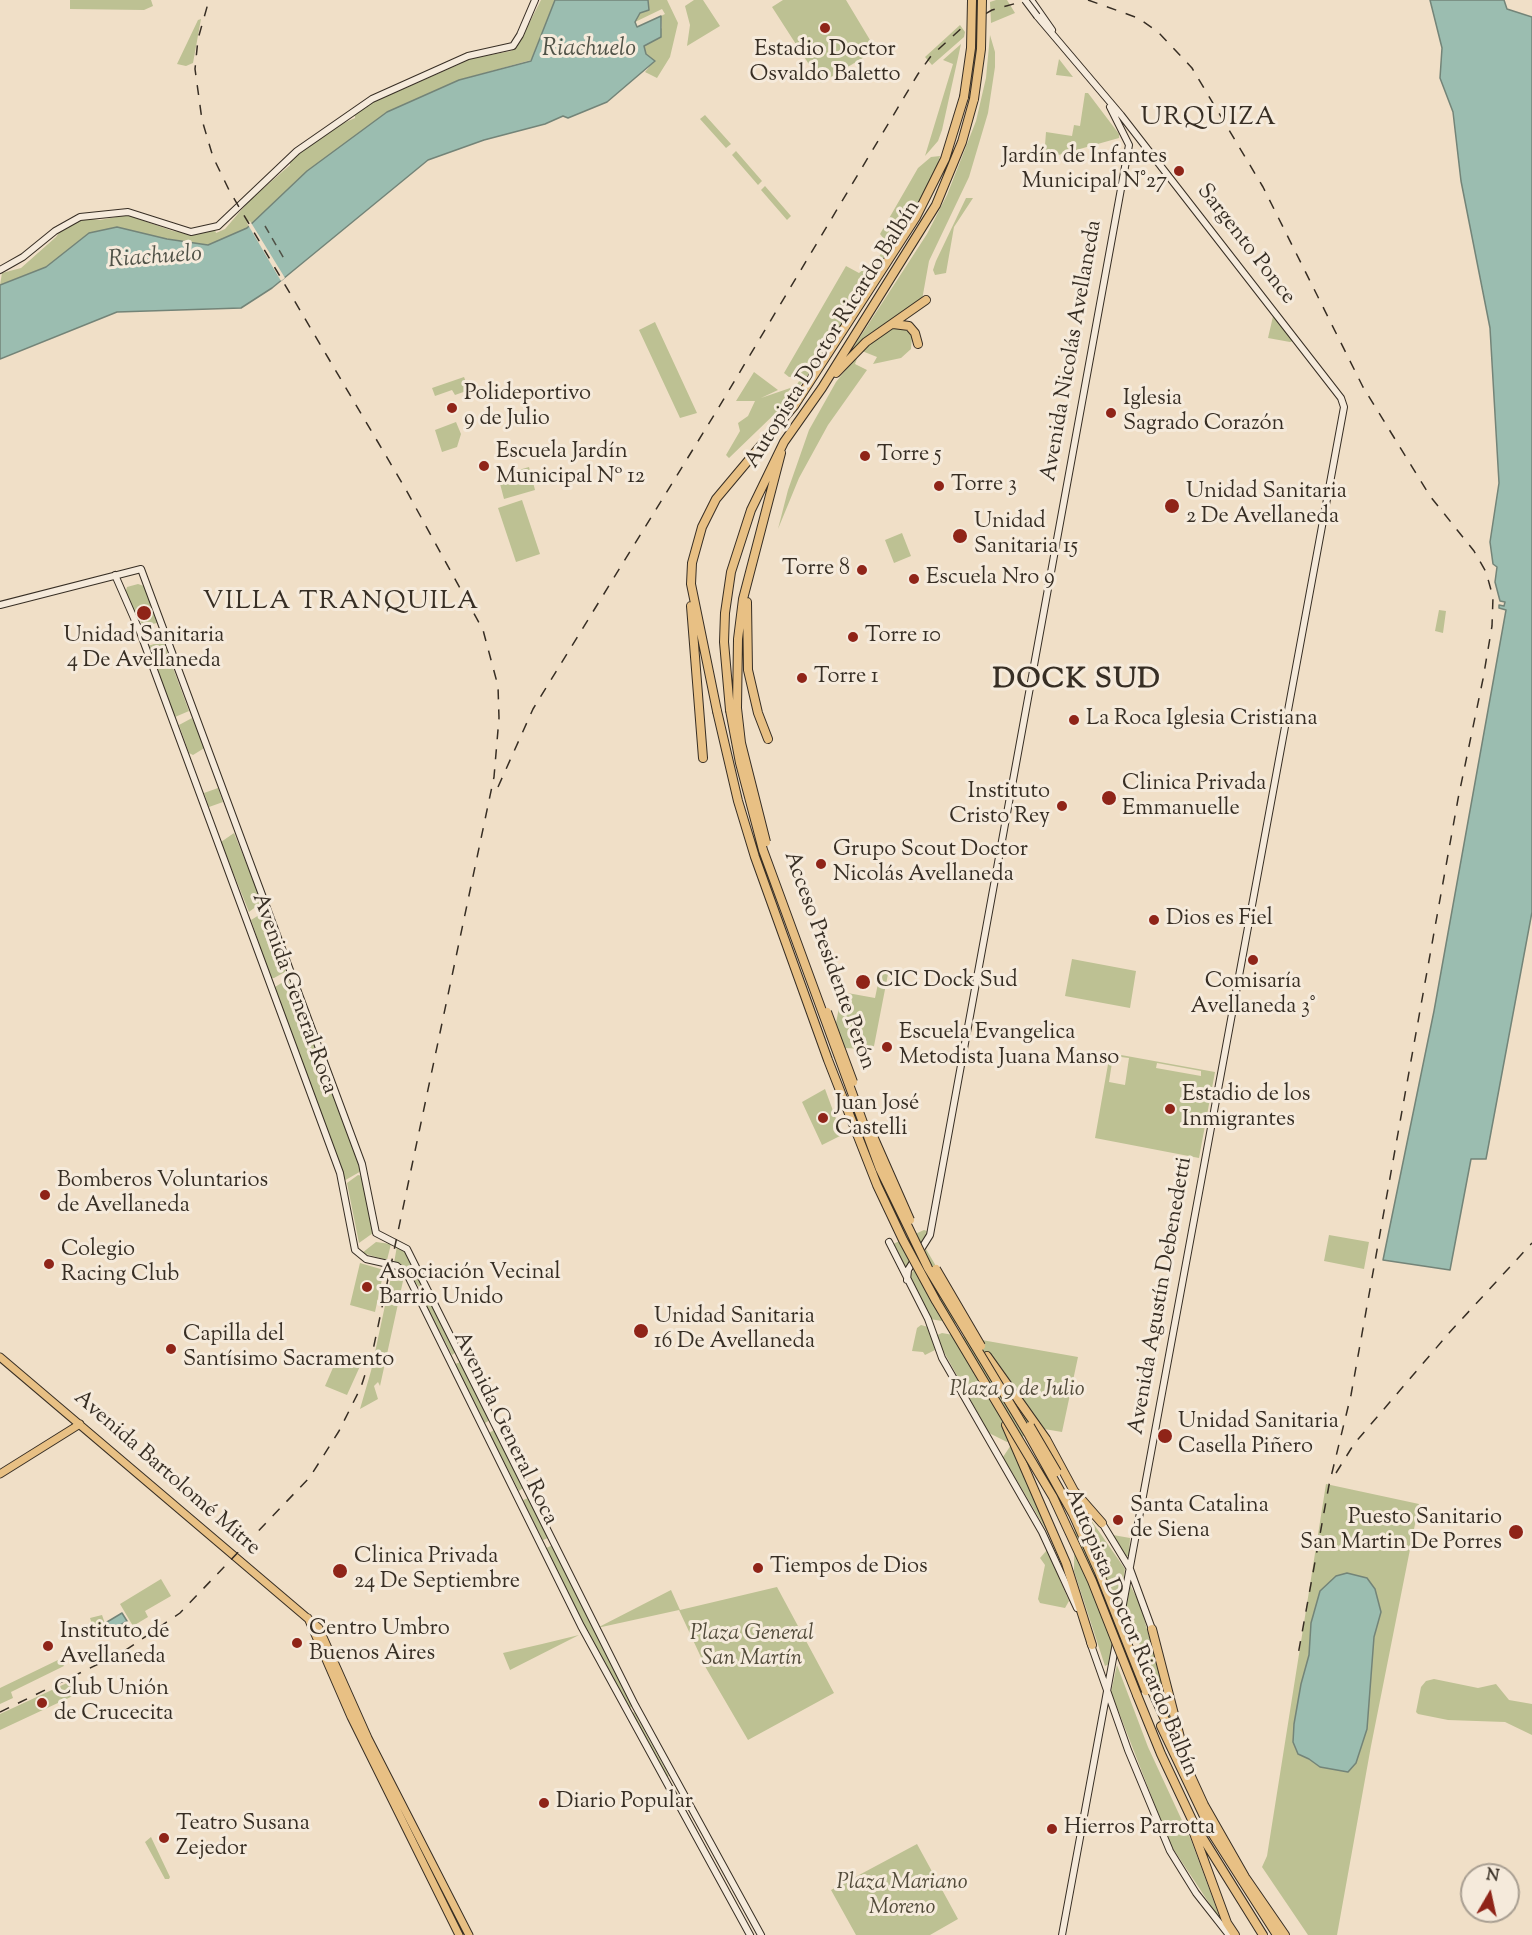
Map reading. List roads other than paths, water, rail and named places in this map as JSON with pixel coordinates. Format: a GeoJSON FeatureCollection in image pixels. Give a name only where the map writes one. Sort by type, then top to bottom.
{"type":"FeatureCollection","features":[{"type":"Feature","properties":{"kind":"highway","name":"Autopista Doctor Ricardo Balbín"},"geometry":{"type":"LineString","coordinates":[[972,0],[971,48],[967,82],[945,159],[916,217],[794,406],[716,499],[699,535],[692,563],[692,584],[717,711],[738,801],[755,857],[853,1125],[903,1240],[984,1382],[1036,1466],[1063,1518],[1092,1581],[1137,1695],[1182,1799],[1219,1868],[1263,1935]]}},
{"type":"Feature","properties":{"kind":"highway","name":"Autopista Doctor Ricardo Balbín"},"geometry":{"type":"LineString","coordinates":[[982,0],[981,49],[976,83],[955,162],[927,221],[822,388],[784,442],[752,510],[727,590],[724,642],[740,763],[763,850],[880,1169],[928,1268],[1033,1442],[1073,1514],[1149,1690],[1172,1752],[1212,1833],[1277,1935]]}},
{"type":"Feature","properties":{"kind":"highway"},"geometry":{"type":"LineString","coordinates":[[822,388],[859,349],[926,300]]}},
{"type":"Feature","properties":{"kind":"highway"},"geometry":{"type":"LineString","coordinates":[[892,324],[901,323],[909,326],[915,333],[918,344]]}},
{"type":"Feature","properties":{"kind":"highway","name":"Acceso Presidente Perón"},"geometry":{"type":"LineString","coordinates":[[784,442],[748,576],[738,639],[733,709],[766,842],[863,1112],[915,1230],[987,1356],[1039,1440],[1073,1503],[1107,1577],[1149,1690],[1198,1793],[1245,1877],[1285,1935]]}},
{"type":"Feature","properties":{"kind":"highway"},"geometry":{"type":"LineString","coordinates":[[748,576],[748,670],[756,708],[768,739]]}},
{"type":"Feature","properties":{"kind":"highway"},"geometry":{"type":"LineString","coordinates":[[692,584],[691,615],[703,758]]}},
{"type":"Feature","properties":{"kind":"highway"},"geometry":{"type":"LineString","coordinates":[[987,1356],[1029,1414],[1061,1464],[1074,1491],[1102,1523]]}},
{"type":"Feature","properties":{"kind":"highway"},"geometry":{"type":"LineString","coordinates":[[984,1382],[1018,1449],[1059,1547],[1080,1603],[1092,1645]]}},
{"type":"Feature","properties":{"kind":"highway"},"geometry":{"type":"LineString","coordinates":[[1152,1629],[1183,1751],[1198,1793]]}},
{"type":"Feature","properties":{"kind":"highway"},"geometry":{"type":"LineString","coordinates":[[1182,1799],[1223,1914],[1235,1935]]}},
{"type":"Feature","properties":{"kind":"main road"},"geometry":{"type":"LineString","coordinates":[[0,270],[23,257],[55,231],[80,217],[125,212],[191,232],[218,226],[297,151],[372,99],[468,56],[513,46],[536,0]]}},
{"type":"Feature","properties":{"kind":"main road"},"geometry":{"type":"LineString","coordinates":[[1025,0],[1106,101],[1129,145],[1135,139],[1140,139]]}},
{"type":"Feature","properties":{"kind":"main road"},"geometry":{"type":"LineString","coordinates":[[1031,0],[1054,34]]}},
{"type":"Feature","properties":{"kind":"main road","name":"Sargento Ponce"},"geometry":{"type":"LineString","coordinates":[[1106,101],[1140,139],[1341,398],[1343,416]]}},
{"type":"Feature","properties":{"kind":"main road","name":"Avenida Nicolás Avellaneda"},"geometry":{"type":"LineString","coordinates":[[907,1280],[908,1270],[930,1235],[1129,145]]}},
{"type":"Feature","properties":{"kind":"main road","name":"Avenida Agustín Debenedetti"},"geometry":{"type":"LineString","coordinates":[[1062,1935],[1343,416]]}},
{"type":"Feature","properties":{"kind":"main road","name":"Avenida General Roca"},"geometry":{"type":"LineString","coordinates":[[750,1935],[581,1626],[407,1274],[397,1266],[366,1259],[355,1250],[340,1173],[145,644],[115,575],[141,568],[362,1164],[376,1233],[407,1249],[635,1705],[761,1935]]}},
{"type":"Feature","properties":{"kind":"main road"},"geometry":{"type":"LineString","coordinates":[[0,605],[115,575]]}},
{"type":"Feature","properties":{"kind":"main road"},"geometry":{"type":"LineString","coordinates":[[889,1242],[928,1318],[946,1366],[1042,1532],[1092,1645],[1128,1750],[1170,1851],[1196,1893],[1229,1935]]}},
{"type":"Feature","properties":{"kind":"main road","name":"Avenida Bartolomé Mitre"},"geometry":{"type":"LineString","coordinates":[[0,1357],[319,1628],[368,1738],[469,1935]]}},
{"type":"Feature","properties":{"kind":"main road"},"geometry":{"type":"LineString","coordinates":[[0,1474],[80,1424]]}},
{"type":"Feature","properties":{"kind":"main road"},"geometry":{"type":"LineString","coordinates":[[1102,1523],[1130,1569],[1152,1629]]}},
{"type":"Feature","properties":{"kind":"main road","name":"Avenida Bartolomé Mitre"},"geometry":{"type":"LineString","coordinates":[[308,1618],[355,1726],[459,1935]]}},
{"type":"Feature","properties":{"kind":"water","name":"Riachuelo"},"geometry":{"type":"Polygon","coordinates":[[[555,0],[648,0],[649,10],[640,13],[635,22],[637,27],[661,16],[661,37],[644,46],[646,54],[655,61],[607,102],[568,118],[563,116],[545,124],[484,140],[428,160],[272,288],[241,308],[117,312],[0,359],[0,285],[46,267],[89,233],[117,227],[167,239],[208,245],[247,228],[307,171],[387,112],[459,80],[531,61],[555,0]]]}},
{"type":"Feature","properties":{"kind":"water"},"geometry":{"type":"Polygon","coordinates":[[[1430,0],[1504,0],[1507,9],[1532,17],[1532,912],[1486,1159],[1471,1159],[1450,1270],[1383,1260],[1434,1011],[1506,610],[1499,608],[1499,605],[1504,606],[1505,602],[1500,601],[1495,582],[1497,567],[1493,564],[1490,542],[1499,483],[1490,328],[1461,181],[1453,112],[1440,78],[1442,48],[1430,0]]]}},
{"type":"Feature","properties":{"kind":"water"},"geometry":{"type":"Polygon","coordinates":[[[1347,1573],[1367,1578],[1375,1589],[1381,1612],[1374,1637],[1367,1729],[1356,1763],[1348,1772],[1320,1767],[1298,1754],[1293,1742],[1301,1684],[1309,1655],[1311,1623],[1320,1591],[1336,1576],[1347,1573]]]}},
{"type":"Feature","properties":{"kind":"water"},"geometry":{"type":"Polygon","coordinates":[[[122,1613],[127,1621],[112,1630],[107,1622],[122,1613]]]}},
{"type":"Feature","properties":{"kind":"railway"},"geometry":{"type":"LineString","coordinates":[[0,1712],[123,1652],[180,1613],[310,1477],[339,1431],[361,1387],[373,1350],[494,777],[499,718],[498,686],[483,630],[405,488],[229,190],[213,157],[202,120],[195,69],[198,39],[209,0]]}},
{"type":"Feature","properties":{"kind":"railway"},"geometry":{"type":"LineString","coordinates":[[498,787],[533,709],[716,412],[918,74],[931,56],[964,26],[992,10],[1028,0]]}},
{"type":"Feature","properties":{"kind":"railway"},"geometry":{"type":"LineString","coordinates":[[1088,0],[1138,18],[1158,32],[1192,68],[1263,187],[1363,387],[1430,496],[1474,551],[1486,572],[1493,597],[1492,626],[1483,679],[1458,799],[1351,1395],[1329,1485],[1298,1655]]}},
{"type":"Feature","properties":{"kind":"railway"},"geometry":{"type":"LineString","coordinates":[[1336,1473],[1354,1444],[1449,1333],[1532,1243]]}},
{"type":"Feature","properties":{"kind":"place","name":"Estadio Doctor Osvaldo Baletto"},"geometry":{"type":"Point","coordinates":[825,28]}},
{"type":"Feature","properties":{"kind":"place","name":"Jardín de Infantes Municipal N°27"},"geometry":{"type":"Point","coordinates":[1179,171]}},
{"type":"Feature","properties":{"kind":"place","name":"Polideportivo 9 de Julio"},"geometry":{"type":"Point","coordinates":[452,408]}},
{"type":"Feature","properties":{"kind":"place","name":"Iglesia Sagrado Corazón"},"geometry":{"type":"Point","coordinates":[1111,413]}},
{"type":"Feature","properties":{"kind":"place","name":"Torre 5"},"geometry":{"type":"Point","coordinates":[865,456]}},
{"type":"Feature","properties":{"kind":"place","name":"Escuela Jardín Municipal Nº 12"},"geometry":{"type":"Point","coordinates":[484,466]}},
{"type":"Feature","properties":{"kind":"place","name":"Torre 3"},"geometry":{"type":"Point","coordinates":[939,486]}},
{"type":"Feature","properties":{"kind":"place","name":"Unidad Sanitaria 2 De Avellaneda"},"geometry":{"type":"Point","coordinates":[1172,506]}},
{"type":"Feature","properties":{"kind":"place","name":"Unidad Sanitaria 15"},"geometry":{"type":"Point","coordinates":[960,536]}},
{"type":"Feature","properties":{"kind":"place","name":"Torre 8"},"geometry":{"type":"Point","coordinates":[862,570]}},
{"type":"Feature","properties":{"kind":"place","name":"Escuela Nro 9"},"geometry":{"type":"Point","coordinates":[914,579]}},
{"type":"Feature","properties":{"kind":"place","name":"Unidad Sanitaria 4 De Avellaneda"},"geometry":{"type":"Point","coordinates":[144,613]}},
{"type":"Feature","properties":{"kind":"place","name":"Torre 10"},"geometry":{"type":"Point","coordinates":[853,637]}},
{"type":"Feature","properties":{"kind":"place","name":"Torre 1"},"geometry":{"type":"Point","coordinates":[802,678]}},
{"type":"Feature","properties":{"kind":"place","name":"La Roca Iglesia Cristiana"},"geometry":{"type":"Point","coordinates":[1074,720]}},
{"type":"Feature","properties":{"kind":"place","name":"Clinica Privada Emmanuelle"},"geometry":{"type":"Point","coordinates":[1109,798]}},
{"type":"Feature","properties":{"kind":"place","name":"Instituto Cristo Rey"},"geometry":{"type":"Point","coordinates":[1062,806]}},
{"type":"Feature","properties":{"kind":"place","name":"Grupo Scout Doctor Nicolás Avellaneda"},"geometry":{"type":"Point","coordinates":[821,864]}},
{"type":"Feature","properties":{"kind":"place","name":"Dios es Fiel"},"geometry":{"type":"Point","coordinates":[1154,920]}},
{"type":"Feature","properties":{"kind":"place","name":"Comisaría Avellaneda 3°"},"geometry":{"type":"Point","coordinates":[1253,960]}},
{"type":"Feature","properties":{"kind":"place","name":"CIC Dock Sud"},"geometry":{"type":"Point","coordinates":[863,982]}},
{"type":"Feature","properties":{"kind":"place","name":"Escuela Evangelica Metodista Juana Manso"},"geometry":{"type":"Point","coordinates":[887,1047]}},
{"type":"Feature","properties":{"kind":"place","name":"Estadio de los Inmigrantes"},"geometry":{"type":"Point","coordinates":[1170,1109]}},
{"type":"Feature","properties":{"kind":"place","name":"Juan José Castelli"},"geometry":{"type":"Point","coordinates":[823,1118]}},
{"type":"Feature","properties":{"kind":"place","name":"Bomberos Voluntarios de Avellaneda"},"geometry":{"type":"Point","coordinates":[45,1195]}},
{"type":"Feature","properties":{"kind":"place","name":"Colegio Racing Club"},"geometry":{"type":"Point","coordinates":[49,1264]}},
{"type":"Feature","properties":{"kind":"place","name":"Asociación Vecinal Barrio Unido"},"geometry":{"type":"Point","coordinates":[367,1287]}},
{"type":"Feature","properties":{"kind":"place","name":"Unidad Sanitaria 16 De Avellaneda"},"geometry":{"type":"Point","coordinates":[641,1331]}},
{"type":"Feature","properties":{"kind":"place","name":"Capilla del Santísimo Sacramento"},"geometry":{"type":"Point","coordinates":[171,1349]}},
{"type":"Feature","properties":{"kind":"place","name":"Unidad Sanitaria Casella Piñero"},"geometry":{"type":"Point","coordinates":[1165,1436]}},
{"type":"Feature","properties":{"kind":"place","name":"Santa Catalina de Siena"},"geometry":{"type":"Point","coordinates":[1118,1520]}},
{"type":"Feature","properties":{"kind":"place","name":"Puesto Sanitario San Martin De Porres"},"geometry":{"type":"Point","coordinates":[1516,1532]}},
{"type":"Feature","properties":{"kind":"place","name":"Tiempos de Dios"},"geometry":{"type":"Point","coordinates":[758,1568]}},
{"type":"Feature","properties":{"kind":"place","name":"Clinica Privada 24 De Septiembre"},"geometry":{"type":"Point","coordinates":[340,1571]}},
{"type":"Feature","properties":{"kind":"place","name":"Centro Umbro Buenos Aires"},"geometry":{"type":"Point","coordinates":[297,1643]}},
{"type":"Feature","properties":{"kind":"place","name":"Instituto de Avellaneda"},"geometry":{"type":"Point","coordinates":[48,1646]}},
{"type":"Feature","properties":{"kind":"place","name":"Club Unión de Crucecita"},"geometry":{"type":"Point","coordinates":[42,1703]}},
{"type":"Feature","properties":{"kind":"place","name":"Diario Popular"},"geometry":{"type":"Point","coordinates":[544,1803]}},
{"type":"Feature","properties":{"kind":"place","name":"Hierros Parrotta"},"geometry":{"type":"Point","coordinates":[1052,1829]}},
{"type":"Feature","properties":{"kind":"place","name":"Teatro Susana Zejedor"},"geometry":{"type":"Point","coordinates":[164,1838]}},
{"type":"Feature","properties":{"kind":"district","name":"URQUIZA"},"geometry":{"type":"Point","coordinates":[1209,120]}},
{"type":"Feature","properties":{"kind":"district","name":"VILLA TRANQUILA"},"geometry":{"type":"Point","coordinates":[341,604]}},
{"type":"Feature","properties":{"kind":"district","name":"DOCK SUD"},"geometry":{"type":"Point","coordinates":[1077,682]}},
{"type":"Feature","properties":{"kind":"park label","name":"Plaza 9 de Julio"},"geometry":{"type":"Point","coordinates":[1017,1391]}},
{"type":"Feature","properties":{"kind":"park label","name":"Plaza General San Martín"},"geometry":{"type":"Point","coordinates":[752,1648]}},
{"type":"Feature","properties":{"kind":"park label","name":"Plaza Mariano Moreno"},"geometry":{"type":"Point","coordinates":[902,1896]}}]}
